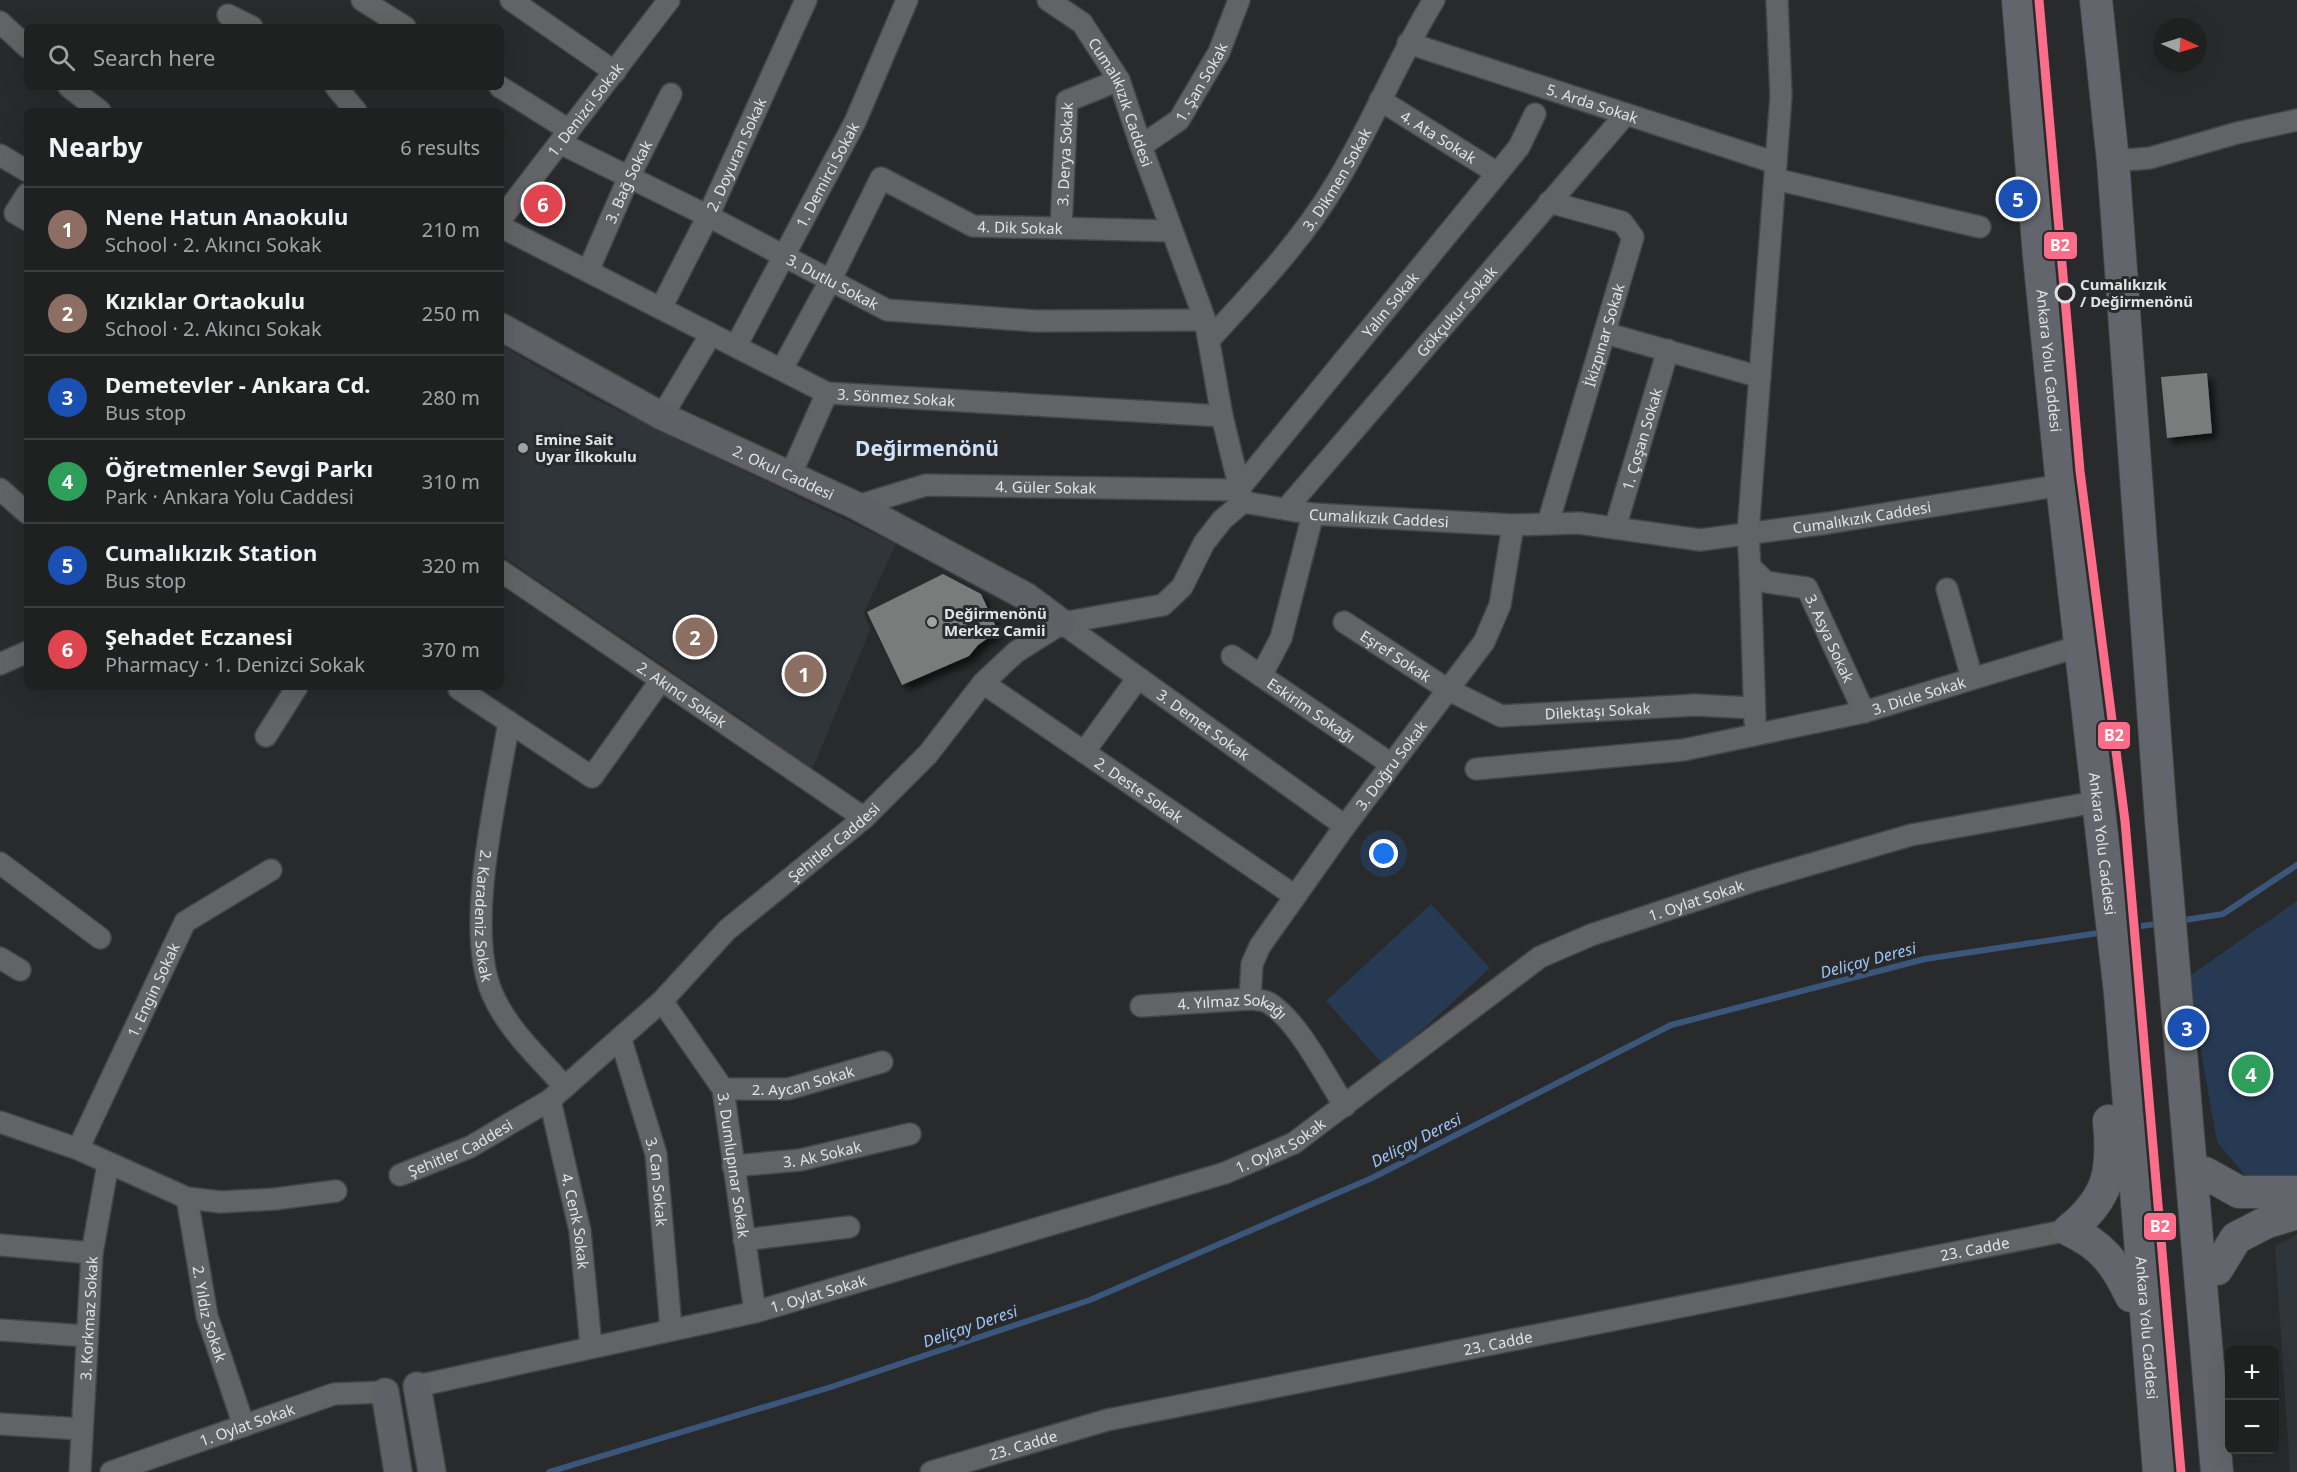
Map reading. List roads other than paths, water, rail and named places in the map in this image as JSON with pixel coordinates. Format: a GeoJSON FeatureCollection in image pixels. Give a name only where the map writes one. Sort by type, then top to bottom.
{"type":"FeatureCollection","features":[{"type":"Feature","properties":{"kind":"highway","name":"Ankara Yolu Caddesi"},"geometry":{"type":"LineString","coordinates":[[2018,0],[2039,256],[2062,485],[2120,1002],[2159,1472]]}},
{"type":"Feature","properties":{"kind":"highway"},"geometry":{"type":"LineString","coordinates":[[2096,0],[2113,161],[2161,819],[2217,1472]]}},
{"type":"Feature","properties":{"kind":"highway"},"geometry":{"type":"LineString","coordinates":[[2120,1002],[2109,1077],[2112,1153],[2108,1181],[2099,1201],[2069,1230],[2086,1238],[2106,1252],[2119,1269],[2131,1296]]}},
{"type":"Feature","properties":{"kind":"highway"},"geometry":{"type":"LineString","coordinates":[[2127,1099],[2125,1230],[2146,1472]]}},
{"type":"Feature","properties":{"kind":"highway"},"geometry":{"type":"LineString","coordinates":[[2186,1104],[2205,1173],[2225,1346]]}},
{"type":"Feature","properties":{"kind":"highway"},"geometry":{"type":"LineString","coordinates":[[2205,1173],[2239,1192],[2297,1192]]}},
{"type":"Feature","properties":{"kind":"highway"},"geometry":{"type":"LineString","coordinates":[[2217,1269],[2236,1238],[2267,1222],[2297,1214]]}},
{"type":"Feature","properties":{"kind":"highway"},"geometry":{"type":"LineString","coordinates":[[2237,1454],[2239,1472]]}},
{"type":"Feature","properties":{"kind":"main road","name":"2. Okul Caddesi"},"geometry":{"type":"LineString","coordinates":[[504,329],[662,416],[857,506],[1027,597],[1062,623]]}},
{"type":"Feature","properties":{"kind":"main road"},"geometry":{"type":"LineString","coordinates":[[417,1386],[432,1472]]}},
{"type":"Feature","properties":{"kind":"main road"},"geometry":{"type":"LineString","coordinates":[[385,1392],[398,1472]]}},
{"type":"Feature","properties":{"kind":"street"},"geometry":{"type":"LineString","coordinates":[[362,0],[400,24]]}},
{"type":"Feature","properties":{"kind":"street"},"geometry":{"type":"LineString","coordinates":[[511,0],[615,72]]}},
{"type":"Feature","properties":{"kind":"street","name":"2. Doyuran Sokak"},"geometry":{"type":"LineString","coordinates":[[662,308],[708,216],[806,0]]}},
{"type":"Feature","properties":{"kind":"street","name":"1. Demirci Sokak"},"geometry":{"type":"LineString","coordinates":[[736,346],[855,122],[907,0]]}},
{"type":"Feature","properties":{"kind":"street","name":"Cumalıkızık Caddesi"},"geometry":{"type":"LineString","coordinates":[[1048,0],[1082,23],[1119,80],[1207,330],[1222,416],[1241,496],[1313,514],[1513,525],[1579,523],[1700,540],[1828,523],[2062,485]]}},
{"type":"Feature","properties":{"kind":"street","name":"1. Şan Sokak"},"geometry":{"type":"LineString","coordinates":[[1141,146],[1179,120],[1219,52],[1239,0]]}},
{"type":"Feature","properties":{"kind":"street","name":"3. Dikmen Sokak"},"geometry":{"type":"LineString","coordinates":[[1207,330],[1271,273],[1335,185],[1408,43],[1434,0]]}},
{"type":"Feature","properties":{"kind":"street"},"geometry":{"type":"LineString","coordinates":[[1755,735],[1748,533],[1781,96],[1777,0]]}},
{"type":"Feature","properties":{"kind":"street","name":"1. Denizci Sokak"},"geometry":{"type":"LineString","coordinates":[[504,215],[615,72],[661,3]]}},
{"type":"Feature","properties":{"kind":"street"},"geometry":{"type":"LineString","coordinates":[[228,15],[246,24]]}},
{"type":"Feature","properties":{"kind":"street"},"geometry":{"type":"LineString","coordinates":[[0,22],[24,44]]}},
{"type":"Feature","properties":{"kind":"street","name":"5. Arda Sokak"},"geometry":{"type":"LineString","coordinates":[[1408,43],[1626,114],[1775,171],[1980,226]]}},
{"type":"Feature","properties":{"kind":"street","name":"3. Derya Sokak"},"geometry":{"type":"LineString","coordinates":[[1061,228],[1067,100],[1119,80]]}},
{"type":"Feature","properties":{"kind":"street"},"geometry":{"type":"LineString","coordinates":[[338,90],[354,108]]}},
{"type":"Feature","properties":{"kind":"street","name":"3. Dutlu Sokak"},"geometry":{"type":"LineString","coordinates":[[504,90],[564,136],[629,177],[887,310],[1207,330]]}},
{"type":"Feature","properties":{"kind":"street","name":"3. Bağ Sokak"},"geometry":{"type":"LineString","coordinates":[[588,271],[629,177],[671,94]]}},
{"type":"Feature","properties":{"kind":"street","name":"4. Ata Sokak"},"geometry":{"type":"LineString","coordinates":[[1380,100],[1497,173]]}},
{"type":"Feature","properties":{"kind":"street","name":"Yalın Sokak"},"geometry":{"type":"LineString","coordinates":[[1241,496],[1519,147],[1535,114]]}},
{"type":"Feature","properties":{"kind":"street","name":"Gökçukur Sokak"},"geometry":{"type":"LineString","coordinates":[[1286,509],[1626,114]]}},
{"type":"Feature","properties":{"kind":"street"},"geometry":{"type":"LineString","coordinates":[[2113,161],[2150,158],[2236,133],[2297,120]]}},
{"type":"Feature","properties":{"kind":"street"},"geometry":{"type":"LineString","coordinates":[[0,155],[24,169]]}},
{"type":"Feature","properties":{"kind":"street","name":"4. Dik Sokak"},"geometry":{"type":"LineString","coordinates":[[830,281],[881,178],[973,226],[1172,231]]}},
{"type":"Feature","properties":{"kind":"street"},"geometry":{"type":"LineString","coordinates":[[24,199],[15,213],[24,218]]}},
{"type":"Feature","properties":{"kind":"street","name":"İkizpınar Sokak"},"geometry":{"type":"LineString","coordinates":[[1548,523],[1633,237],[1622,222],[1549,202]]}},
{"type":"Feature","properties":{"kind":"street","name":"3. Sönmez Sokak"},"geometry":{"type":"LineString","coordinates":[[504,229],[827,393],[1222,416]]}},
{"type":"Feature","properties":{"kind":"street"},"geometry":{"type":"LineString","coordinates":[[783,369],[830,281]]}},
{"type":"Feature","properties":{"kind":"street"},"geometry":{"type":"LineString","coordinates":[[1605,333],[1760,377]]}},
{"type":"Feature","properties":{"kind":"street"},"geometry":{"type":"LineString","coordinates":[[662,416],[711,334]]}},
{"type":"Feature","properties":{"kind":"street","name":"1. Çoşan Sokak"},"geometry":{"type":"LineString","coordinates":[[1615,528],[1668,351]]}},
{"type":"Feature","properties":{"kind":"street"},"geometry":{"type":"LineString","coordinates":[[790,476],[827,393]]}},
{"type":"Feature","properties":{"kind":"street","name":"4. Güler Sokak"},"geometry":{"type":"LineString","coordinates":[[857,506],[926,484],[1241,496]]}},
{"type":"Feature","properties":{"kind":"street"},"geometry":{"type":"LineString","coordinates":[[0,489],[24,510]]}},
{"type":"Feature","properties":{"kind":"street","name":"Şehitler Caddesi"},"geometry":{"type":"LineString","coordinates":[[400,1175],[470,1147],[557,1094],[621,1040],[662,1001],[727,930],[864,818],[928,754],[982,683],[1016,652],[1062,623],[1163,605],[1182,586],[1204,543],[1241,496]]}},
{"type":"Feature","properties":{"kind":"street"},"geometry":{"type":"LineString","coordinates":[[1261,676],[1281,638],[1313,514]]}},
{"type":"Feature","properties":{"kind":"street","name":"3. Doğru Sokak"},"geometry":{"type":"LineString","coordinates":[[1251,999],[1252,964],[1256,955],[1344,826],[1484,642],[1500,605],[1513,525]]}},
{"type":"Feature","properties":{"kind":"street","name":"3. Asya Sokak"},"geometry":{"type":"LineString","coordinates":[[1750,567],[1766,582],[1807,588],[1864,712]]}},
{"type":"Feature","properties":{"kind":"street","name":"2. Akıncı Sokak"},"geometry":{"type":"LineString","coordinates":[[504,573],[864,818]]}},
{"type":"Feature","properties":{"kind":"street"},"geometry":{"type":"LineString","coordinates":[[1947,590],[1972,678]]}},
{"type":"Feature","properties":{"kind":"street","name":"Eşref Sokak"},"geometry":{"type":"LineString","coordinates":[[1344,622],[1447,688]]}},
{"type":"Feature","properties":{"kind":"street","name":"3. Demet Sokak"},"geometry":{"type":"LineString","coordinates":[[1062,623],[1344,826]]}},
{"type":"Feature","properties":{"kind":"street","name":"3. Dicle Sokak"},"geometry":{"type":"LineString","coordinates":[[1476,769],[1683,750],[1864,712],[2080,646]]}},
{"type":"Feature","properties":{"kind":"street"},"geometry":{"type":"LineString","coordinates":[[0,664],[24,653]]}},
{"type":"Feature","properties":{"kind":"street","name":"Eskirim Sokağı"},"geometry":{"type":"LineString","coordinates":[[1232,656],[1391,764]]}},
{"type":"Feature","properties":{"kind":"street"},"geometry":{"type":"LineString","coordinates":[[1084,752],[1138,678]]}},
{"type":"Feature","properties":{"kind":"street"},"geometry":{"type":"LineString","coordinates":[[460,690],[592,777],[661,680]]}},
{"type":"Feature","properties":{"kind":"street","name":"2. Deste Sokak"},"geometry":{"type":"LineString","coordinates":[[982,683],[1295,896]]}},
{"type":"Feature","properties":{"kind":"street","name":"Dilektaşı Sokak"},"geometry":{"type":"LineString","coordinates":[[1447,688],[1501,716],[1695,705],[1754,708]]}},
{"type":"Feature","properties":{"kind":"street"},"geometry":{"type":"LineString","coordinates":[[266,736],[295,690]]}},
{"type":"Feature","properties":{"kind":"street","name":"2. Karadeniz Sokak"},"geometry":{"type":"LineString","coordinates":[[508,722],[481,895],[482,955],[492,994],[557,1094]]}},
{"type":"Feature","properties":{"kind":"street","name":"1. Oylat Sokak"},"geometry":{"type":"LineString","coordinates":[[417,1386],[591,1346],[755,1312],[1225,1173],[1294,1143],[1540,957],[1591,935],[1750,882],[1911,835],[2096,802]]}},
{"type":"Feature","properties":{"kind":"street"},"geometry":{"type":"LineString","coordinates":[[2,869],[100,938]]}},
{"type":"Feature","properties":{"kind":"street","name":"1. Engin Sokak"},"geometry":{"type":"LineString","coordinates":[[78,1149],[185,922],[271,870]]}},
{"type":"Feature","properties":{"kind":"street"},"geometry":{"type":"LineString","coordinates":[[0,958],[20,970]]}},
{"type":"Feature","properties":{"kind":"street","name":"4. Yılmaz Sokağı"},"geometry":{"type":"LineString","coordinates":[[1141,1006],[1251,999],[1267,1002],[1283,1014],[1345,1106]]}},
{"type":"Feature","properties":{"kind":"street","name":"3. Dumlupınar Sokak"},"geometry":{"type":"LineString","coordinates":[[662,1001],[723,1089],[755,1312]]}},
{"type":"Feature","properties":{"kind":"street","name":"3. Can Sokak"},"geometry":{"type":"LineString","coordinates":[[621,1040],[656,1155],[671,1329]]}},
{"type":"Feature","properties":{"kind":"street","name":"2. Aycan Sokak"},"geometry":{"type":"LineString","coordinates":[[723,1089],[788,1089],[882,1062]]}},
{"type":"Feature","properties":{"kind":"street","name":"4. Cenk Sokak"},"geometry":{"type":"LineString","coordinates":[[557,1094],[580,1232],[591,1346]]}},
{"type":"Feature","properties":{"kind":"street"},"geometry":{"type":"LineString","coordinates":[[0,1122],[78,1149],[187,1198],[221,1202],[275,1199],[336,1191]]}},
{"type":"Feature","properties":{"kind":"street","name":"3. Ak Sokak"},"geometry":{"type":"LineString","coordinates":[[733,1166],[800,1160],[910,1134]]}},
{"type":"Feature","properties":{"kind":"street","name":"3. Korkmaz Sokak"},"geometry":{"type":"LineString","coordinates":[[80,1472],[92,1252],[108,1164]]}},
{"type":"Feature","properties":{"kind":"street","name":"2. Yıldız Sokak"},"geometry":{"type":"LineString","coordinates":[[187,1198],[207,1316],[244,1426]]}},
{"type":"Feature","properties":{"kind":"street"},"geometry":{"type":"LineString","coordinates":[[744,1239],[849,1227]]}},
{"type":"Feature","properties":{"kind":"street","name":"23. Cadde"},"geometry":{"type":"LineString","coordinates":[[931,1472],[1107,1420],[2069,1230]]}},
{"type":"Feature","properties":{"kind":"street"},"geometry":{"type":"LineString","coordinates":[[0,1245],[92,1252]]}},
{"type":"Feature","properties":{"kind":"street"},"geometry":{"type":"LineString","coordinates":[[0,1330],[86,1336]]}},
{"type":"Feature","properties":{"kind":"street","name":"1. Oylat Sokak"},"geometry":{"type":"LineString","coordinates":[[111,1472],[334,1394],[385,1392]]}},
{"type":"Feature","properties":{"kind":"street"},"geometry":{"type":"LineString","coordinates":[[0,1424],[81,1429]]}},
{"type":"Feature","properties":{"kind":"waterway","name":"Deliçay Deresi"},"geometry":{"type":"LineString","coordinates":[[2178,921],[2223,914],[2297,865]]}},
{"type":"Feature","properties":{"kind":"waterway","name":"Deliçay Deresi"},"geometry":{"type":"LineString","coordinates":[[2121,929],[2162,923]]}},
{"type":"Feature","properties":{"kind":"waterway","name":"Deliçay Deresi"},"geometry":{"type":"LineString","coordinates":[[549,1472],[831,1387],[1090,1300],[1372,1178],[1671,1025],[1925,959],[2105,932]]}},
{"type":"Feature","properties":{"kind":"place","name":"Cumalıkızık Station"},"geometry":{"type":"Point","coordinates":[2018,199]}},
{"type":"Feature","properties":{"kind":"place","name":"Şehadet Eczanesi"},"geometry":{"type":"Point","coordinates":[543,204]}},
{"type":"Feature","properties":{"kind":"place","name":"Cumalıkızık / Değirmenönü"},"geometry":{"type":"Point","coordinates":[2065,293]}},
{"type":"Feature","properties":{"kind":"place","name":"Emine Sait Uyar İlkokulu"},"geometry":{"type":"Point","coordinates":[523,448]}},
{"type":"Feature","properties":{"kind":"place","name":"Değirmenönü Merkez Camii"},"geometry":{"type":"Point","coordinates":[932,622]}},
{"type":"Feature","properties":{"kind":"place","name":"Kızıklar Ortaokulu"},"geometry":{"type":"Point","coordinates":[695,637]}},
{"type":"Feature","properties":{"kind":"place","name":"Nene Hatun Anaokulu"},"geometry":{"type":"Point","coordinates":[804,674]}},
{"type":"Feature","properties":{"kind":"place","name":"Demetevler - Ankara Cd."},"geometry":{"type":"Point","coordinates":[2187,1028]}},
{"type":"Feature","properties":{"kind":"place","name":"Öğretmenler Sevgi Parkı"},"geometry":{"type":"Point","coordinates":[2251,1074]}},
{"type":"Feature","properties":{"kind":"district","name":"Değirmenönü"},"geometry":{"type":"Point","coordinates":[927,448]}}]}
